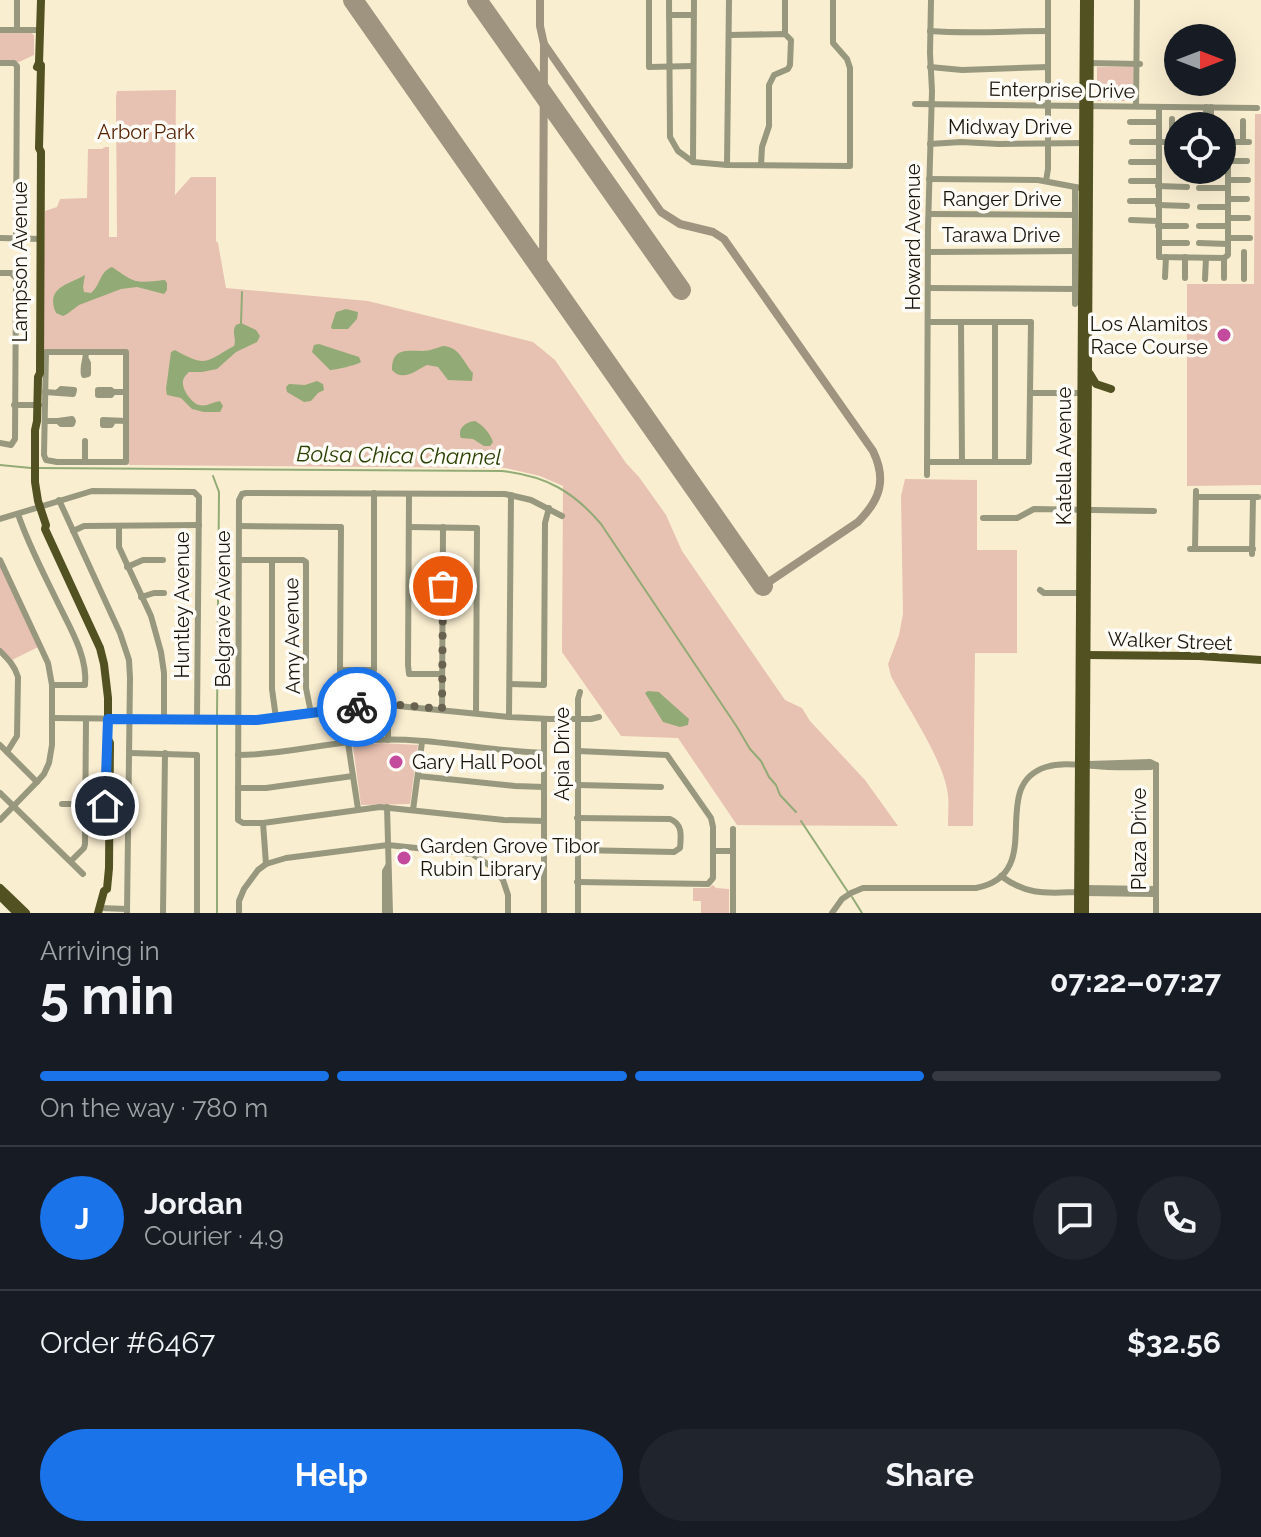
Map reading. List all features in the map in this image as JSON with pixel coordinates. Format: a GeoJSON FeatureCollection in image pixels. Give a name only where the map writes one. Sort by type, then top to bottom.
{"type":"FeatureCollection","features":[{"type":"Feature","properties":{"kind":"main road","name":"Lampson Avenue"},"geometry":{"type":"LineString","coordinates":[[39,0],[35,373],[38,377],[41,421],[35,430],[36,494],[45,529],[100,648],[108,698],[109,868],[107,889],[99,911]]}},
{"type":"Feature","properties":{"kind":"main road","name":"Katella Avenue"},"geometry":{"type":"LineString","coordinates":[[1084,0],[1087,64]]}},
{"type":"Feature","properties":{"kind":"main road","name":"Katella Avenue"},"geometry":{"type":"LineString","coordinates":[[1085,913],[1082,892],[1083,510],[1080,393],[1082,189],[1090,0]]}},
{"type":"Feature","properties":{"kind":"main road","name":"Katella Avenue"},"geometry":{"type":"LineString","coordinates":[[1082,189],[1089,349],[1083,510]]}},
{"type":"Feature","properties":{"kind":"main road"},"geometry":{"type":"LineString","coordinates":[[1082,323],[1086,327],[1085,338],[1089,349]]}},
{"type":"Feature","properties":{"kind":"main road"},"geometry":{"type":"LineString","coordinates":[[1088,370],[1096,384],[1111,389]]}},
{"type":"Feature","properties":{"kind":"main road","name":"Walker Street"},"geometry":{"type":"LineString","coordinates":[[1082,655],[1261,660]]}},
{"type":"Feature","properties":{"kind":"main road"},"geometry":{"type":"LineString","coordinates":[[0,888],[21,912]]}},
{"type":"Feature","properties":{"kind":"main road","name":"Katella Avenue"},"geometry":{"type":"LineString","coordinates":[[1078,913],[1082,892]]}},
{"type":"Feature","properties":{"kind":"main road"},"geometry":{"type":"LineString","coordinates":[[0,896],[21,912]]}},
{"type":"Feature","properties":{"kind":"street"},"geometry":{"type":"LineString","coordinates":[[17,0],[17,30]]}},
{"type":"Feature","properties":{"kind":"street"},"geometry":{"type":"LineString","coordinates":[[649,0],[649,67],[693,66]]}},
{"type":"Feature","properties":{"kind":"street"},"geometry":{"type":"LineString","coordinates":[[669,0],[670,137],[678,151],[693,162],[711,164],[850,166],[850,68],[849,62],[833,43],[833,0]]}},
{"type":"Feature","properties":{"kind":"street"},"geometry":{"type":"LineString","coordinates":[[693,162],[694,0]]}},
{"type":"Feature","properties":{"kind":"street"},"geometry":{"type":"LineString","coordinates":[[727,165],[729,0]]}},
{"type":"Feature","properties":{"kind":"street"},"geometry":{"type":"LineString","coordinates":[[761,165],[762,147],[769,128],[770,82],[774,75],[790,65],[791,40],[785,34],[785,0]]}},
{"type":"Feature","properties":{"kind":"street","name":"Howard Avenue"},"geometry":{"type":"LineString","coordinates":[[927,475],[931,0]]}},
{"type":"Feature","properties":{"kind":"street"},"geometry":{"type":"LineString","coordinates":[[1046,181],[1048,0]]}},
{"type":"Feature","properties":{"kind":"street"},"geometry":{"type":"LineString","coordinates":[[1138,0],[1138,106]]}},
{"type":"Feature","properties":{"kind":"street"},"geometry":{"type":"LineString","coordinates":[[669,15],[693,15]]}},
{"type":"Feature","properties":{"kind":"street"},"geometry":{"type":"LineString","coordinates":[[0,30],[39,30]]}},
{"type":"Feature","properties":{"kind":"street"},"geometry":{"type":"LineString","coordinates":[[930,31],[963,34],[1048,31]]}},
{"type":"Feature","properties":{"kind":"street"},"geometry":{"type":"LineString","coordinates":[[729,35],[785,34]]}},
{"type":"Feature","properties":{"kind":"street"},"geometry":{"type":"LineString","coordinates":[[4,63],[15,63],[17,66],[16,238]]}},
{"type":"Feature","properties":{"kind":"street"},"geometry":{"type":"LineString","coordinates":[[1087,64],[1138,64]]}},
{"type":"Feature","properties":{"kind":"street"},"geometry":{"type":"LineString","coordinates":[[930,67],[962,70],[1048,67]]}},
{"type":"Feature","properties":{"kind":"street","name":"Enterprise Drive"},"geometry":{"type":"LineString","coordinates":[[915,104],[1257,108]]}},
{"type":"Feature","properties":{"kind":"street"},"geometry":{"type":"LineString","coordinates":[[1159,107],[1159,257],[1206,258],[1250,238]]}},
{"type":"Feature","properties":{"kind":"street"},"geometry":{"type":"LineString","coordinates":[[1208,107],[1208,112]]}},
{"type":"Feature","properties":{"kind":"street"},"geometry":{"type":"LineString","coordinates":[[1236,142],[1246,142],[1243,121]]}},
{"type":"Feature","properties":{"kind":"street"},"geometry":{"type":"LineString","coordinates":[[1130,122],[1159,122]]}},
{"type":"Feature","properties":{"kind":"street"},"geometry":{"type":"LineString","coordinates":[[1132,142],[1164,142]]}},
{"type":"Feature","properties":{"kind":"street","name":"Midway Drive"},"geometry":{"type":"LineString","coordinates":[[930,144],[1086,143]]}},
{"type":"Feature","properties":{"kind":"street"},"geometry":{"type":"LineString","coordinates":[[1236,161],[1247,161]]}},
{"type":"Feature","properties":{"kind":"street"},"geometry":{"type":"LineString","coordinates":[[1131,162],[1159,162]]}},
{"type":"Feature","properties":{"kind":"street"},"geometry":{"type":"LineString","coordinates":[[929,179],[1046,181],[1082,189],[1075,215],[1075,304]]}},
{"type":"Feature","properties":{"kind":"street"},"geometry":{"type":"LineString","coordinates":[[1236,182],[1248,180]]}},
{"type":"Feature","properties":{"kind":"street"},"geometry":{"type":"LineString","coordinates":[[1131,181],[1187,187]]}},
{"type":"Feature","properties":{"kind":"street"},"geometry":{"type":"LineString","coordinates":[[1199,188],[1228,184],[1224,278]]}},
{"type":"Feature","properties":{"kind":"street"},"geometry":{"type":"LineString","coordinates":[[1200,207],[1247,199]]}},
{"type":"Feature","properties":{"kind":"street"},"geometry":{"type":"LineString","coordinates":[[1130,201],[1187,206]]}},
{"type":"Feature","properties":{"kind":"street","name":"Ranger Drive"},"geometry":{"type":"LineString","coordinates":[[930,214],[1075,215]]}},
{"type":"Feature","properties":{"kind":"street"},"geometry":{"type":"LineString","coordinates":[[1199,226],[1248,218]]}},
{"type":"Feature","properties":{"kind":"street"},"geometry":{"type":"LineString","coordinates":[[1131,220],[1186,226]]}},
{"type":"Feature","properties":{"kind":"street"},"geometry":{"type":"LineString","coordinates":[[0,238],[38,239]]}},
{"type":"Feature","properties":{"kind":"street"},"geometry":{"type":"LineString","coordinates":[[1159,243],[1187,243]]}},
{"type":"Feature","properties":{"kind":"street"},"geometry":{"type":"LineString","coordinates":[[1199,243],[1246,252],[1244,279]]}},
{"type":"Feature","properties":{"kind":"street","name":"Tarawa Drive"},"geometry":{"type":"LineString","coordinates":[[928,252],[1075,251]]}},
{"type":"Feature","properties":{"kind":"street"},"geometry":{"type":"LineString","coordinates":[[1165,277],[1166,257]]}},
{"type":"Feature","properties":{"kind":"street"},"geometry":{"type":"LineString","coordinates":[[1185,257],[1185,278]]}},
{"type":"Feature","properties":{"kind":"street"},"geometry":{"type":"LineString","coordinates":[[1205,279],[1206,258]]}},
{"type":"Feature","properties":{"kind":"street"},"geometry":{"type":"LineString","coordinates":[[0,273],[11,273],[16,278],[14,443],[0,443]]}},
{"type":"Feature","properties":{"kind":"street"},"geometry":{"type":"LineString","coordinates":[[928,288],[1075,289]]}},
{"type":"Feature","properties":{"kind":"street"},"geometry":{"type":"LineString","coordinates":[[927,462],[1029,462],[1030,393],[1031,322],[929,322]]}},
{"type":"Feature","properties":{"kind":"street"},"geometry":{"type":"LineString","coordinates":[[961,323],[962,462]]}},
{"type":"Feature","properties":{"kind":"street"},"geometry":{"type":"LineString","coordinates":[[995,323],[995,462]]}},
{"type":"Feature","properties":{"kind":"street"},"geometry":{"type":"LineString","coordinates":[[14,405],[41,404],[45,392],[46,352],[86,356],[126,352],[126,462],[49,462],[44,455],[41,421],[58,421]]}},
{"type":"Feature","properties":{"kind":"street"},"geometry":{"type":"LineString","coordinates":[[45,392],[58,392]]}},
{"type":"Feature","properties":{"kind":"street"},"geometry":{"type":"LineString","coordinates":[[113,392],[126,392]]}},
{"type":"Feature","properties":{"kind":"street"},"geometry":{"type":"LineString","coordinates":[[1030,393],[1080,393]]}},
{"type":"Feature","properties":{"kind":"street"},"geometry":{"type":"LineString","coordinates":[[113,421],[126,421]]}},
{"type":"Feature","properties":{"kind":"street"},"geometry":{"type":"LineString","coordinates":[[85,441],[85,462]]}},
{"type":"Feature","properties":{"kind":"street","name":"Huntley Avenue"},"geometry":{"type":"LineString","coordinates":[[59,500],[92,491],[194,492],[199,497],[197,720]]}},
{"type":"Feature","properties":{"kind":"street","name":"Belgrave Avenue"},"geometry":{"type":"LineString","coordinates":[[263,823],[238,820],[239,500],[246,493],[374,493]]}},
{"type":"Feature","properties":{"kind":"street"},"geometry":{"type":"LineString","coordinates":[[340,670],[374,670],[374,493],[511,495],[531,500],[562,516]]}},
{"type":"Feature","properties":{"kind":"street"},"geometry":{"type":"LineString","coordinates":[[409,494],[409,674],[442,674]]}},
{"type":"Feature","properties":{"kind":"street"},"geometry":{"type":"LineString","coordinates":[[1196,494],[1255,497],[1253,522],[1252,552],[1192,549],[1196,494]]}},
{"type":"Feature","properties":{"kind":"street"},"geometry":{"type":"LineString","coordinates":[[509,717],[511,495]]}},
{"type":"Feature","properties":{"kind":"street"},"geometry":{"type":"LineString","coordinates":[[0,519],[59,500],[124,644],[130,671],[127,911],[99,911]]}},
{"type":"Feature","properties":{"kind":"street"},"geometry":{"type":"LineString","coordinates":[[510,684],[544,685],[545,523],[549,508]]}},
{"type":"Feature","properties":{"kind":"street"},"geometry":{"type":"LineString","coordinates":[[983,518],[1017,518],[1034,509],[1154,511]]}},
{"type":"Feature","properties":{"kind":"street"},"geometry":{"type":"LineString","coordinates":[[18,514],[84,665],[85,685],[52,685]]}},
{"type":"Feature","properties":{"kind":"street"},"geometry":{"type":"LineString","coordinates":[[1253,522],[1261,522]]}},
{"type":"Feature","properties":{"kind":"street"},"geometry":{"type":"LineString","coordinates":[[73,531],[84,526],[199,525]]}},
{"type":"Feature","properties":{"kind":"street"},"geometry":{"type":"LineString","coordinates":[[239,526],[341,527],[340,670],[344,708]]}},
{"type":"Feature","properties":{"kind":"street"},"geometry":{"type":"LineString","coordinates":[[119,527],[119,547],[155,630],[164,673],[164,720]]}},
{"type":"Feature","properties":{"kind":"street"},"geometry":{"type":"LineString","coordinates":[[409,527],[477,528],[476,713]]}},
{"type":"Feature","properties":{"kind":"street"},"geometry":{"type":"LineString","coordinates":[[442,709],[443,527]]}},
{"type":"Feature","properties":{"kind":"street"},"geometry":{"type":"LineString","coordinates":[[0,560],[48,663],[52,685],[51,754],[44,774],[0,820]]}},
{"type":"Feature","properties":{"kind":"street"},"geometry":{"type":"LineString","coordinates":[[127,567],[143,560],[163,560]]}},
{"type":"Feature","properties":{"kind":"street"},"geometry":{"type":"LineString","coordinates":[[239,560],[272,560],[272,689],[276,718]]}},
{"type":"Feature","properties":{"kind":"street","name":"Amy Avenue"},"geometry":{"type":"LineString","coordinates":[[272,560],[306,562],[306,688],[311,713]]}},
{"type":"Feature","properties":{"kind":"street"},"geometry":{"type":"LineString","coordinates":[[1040,590],[1044,593],[1083,593]]}},
{"type":"Feature","properties":{"kind":"street"},"geometry":{"type":"LineString","coordinates":[[141,597],[164,593]]}},
{"type":"Feature","properties":{"kind":"street"},"geometry":{"type":"LineString","coordinates":[[155,630],[164,627]]}},
{"type":"Feature","properties":{"kind":"street"},"geometry":{"type":"LineString","coordinates":[[0,651],[16,669],[18,677],[17,736],[7,752]]}},
{"type":"Feature","properties":{"kind":"street","name":"Apia Drive"},"geometry":{"type":"LineString","coordinates":[[578,913],[580,692]]}},
{"type":"Feature","properties":{"kind":"street"},"geometry":{"type":"LineString","coordinates":[[52,718],[238,720],[388,705],[544,719],[599,717]]}},
{"type":"Feature","properties":{"kind":"street"},"geometry":{"type":"LineString","coordinates":[[388,705],[388,740]]}},
{"type":"Feature","properties":{"kind":"street"},"geometry":{"type":"LineString","coordinates":[[71,861],[85,847],[86,719]]}},
{"type":"Feature","properties":{"kind":"street"},"geometry":{"type":"LineString","coordinates":[[544,719],[544,913]]}},
{"type":"Feature","properties":{"kind":"street"},"geometry":{"type":"LineString","coordinates":[[238,755],[388,740],[544,753]]}},
{"type":"Feature","properties":{"kind":"street"},"geometry":{"type":"LineString","coordinates":[[413,810],[422,742]]}},
{"type":"Feature","properties":{"kind":"street"},"geometry":{"type":"LineString","coordinates":[[348,743],[358,809]]}},
{"type":"Feature","properties":{"kind":"street"},"geometry":{"type":"LineString","coordinates":[[0,745],[37,782]]}},
{"type":"Feature","properties":{"kind":"street"},"geometry":{"type":"LineString","coordinates":[[577,882],[710,883],[713,878],[711,818],[667,755],[578,751]]}},
{"type":"Feature","properties":{"kind":"street"},"geometry":{"type":"LineString","coordinates":[[130,753],[197,755],[197,913]]}},
{"type":"Feature","properties":{"kind":"street"},"geometry":{"type":"LineString","coordinates":[[163,913],[165,753]]}},
{"type":"Feature","properties":{"kind":"street"},"geometry":{"type":"LineString","coordinates":[[832,913],[849,894],[868,888],[976,888],[988,885],[1001,876],[1015,855],[1018,797],[1029,778],[1044,767],[1082,764]]}},
{"type":"Feature","properties":{"kind":"street","name":"Plaza Drive"},"geometry":{"type":"LineString","coordinates":[[1082,764],[1156,765],[1156,913]]}},
{"type":"Feature","properties":{"kind":"street"},"geometry":{"type":"LineString","coordinates":[[238,788],[266,788],[353,776]]}},
{"type":"Feature","properties":{"kind":"street"},"geometry":{"type":"LineString","coordinates":[[418,776],[544,787]]}},
{"type":"Feature","properties":{"kind":"street"},"geometry":{"type":"LineString","coordinates":[[578,785],[661,787]]}},
{"type":"Feature","properties":{"kind":"street"},"geometry":{"type":"LineString","coordinates":[[0,793],[83,874]]}},
{"type":"Feature","properties":{"kind":"street"},"geometry":{"type":"LineString","coordinates":[[62,804],[85,804]]}},
{"type":"Feature","properties":{"kind":"street"},"geometry":{"type":"LineString","coordinates":[[266,864],[263,823],[387,807],[504,820],[544,821]]}},
{"type":"Feature","properties":{"kind":"street"},"geometry":{"type":"LineString","coordinates":[[387,807],[388,866],[385,871],[388,913]]}},
{"type":"Feature","properties":{"kind":"street"},"geometry":{"type":"LineString","coordinates":[[577,818],[674,820],[680,828],[680,845],[674,852],[578,850]]}},
{"type":"Feature","properties":{"kind":"street"},"geometry":{"type":"LineString","coordinates":[[733,829],[733,913]]}},
{"type":"Feature","properties":{"kind":"street"},"geometry":{"type":"LineString","coordinates":[[239,913],[239,901],[244,889],[251,877],[266,864],[286,858],[388,845],[472,854],[503,880],[508,895],[508,913]]}},
{"type":"Feature","properties":{"kind":"street"},"geometry":{"type":"LineString","coordinates":[[713,851],[733,851]]}},
{"type":"Feature","properties":{"kind":"street"},"geometry":{"type":"LineString","coordinates":[[1001,876],[1029,892],[1155,891]]}},
{"type":"Feature","properties":{"kind":"green space"},"geometry":{"type":"Polygon","coordinates":[[[0,33],[32,33],[34,55],[19,62],[0,62],[0,33]]]}},
{"type":"Feature","properties":{"kind":"green space"},"geometry":{"type":"Polygon","coordinates":[[[1097,67],[1133,67],[1133,101],[1097,101],[1097,67]]]}},
{"type":"Feature","properties":{"kind":"green space","name":"Arbor Park"},"geometry":{"type":"Polygon","coordinates":[[[176,90],[175,195],[191,177],[216,177],[216,241],[226,288],[368,301],[533,342],[555,360],[666,515],[682,551],[785,700],[802,708],[810,721],[865,780],[898,826],[737,825],[678,738],[621,736],[562,652],[563,486],[540,476],[506,468],[129,465],[129,350],[42,350],[45,211],[57,207],[60,199],[87,198],[88,149],[109,147],[109,237],[117,237],[117,91],[176,90]]]}},
{"type":"Feature","properties":{"kind":"green space","name":"Los Alamitos Race Course"},"geometry":{"type":"Polygon","coordinates":[[[1255,114],[1261,114],[1261,485],[1187,486],[1187,284],[1254,284],[1255,114]]]}},
{"type":"Feature","properties":{"kind":"green space"},"geometry":{"type":"Polygon","coordinates":[[[905,479],[977,480],[977,550],[1017,550],[1017,653],[975,653],[973,826],[948,826],[948,795],[940,766],[891,676],[888,664],[903,614],[901,496],[905,479]]]}},
{"type":"Feature","properties":{"kind":"green space"},"geometry":{"type":"Polygon","coordinates":[[[0,566],[38,647],[12,660],[0,648],[0,566]]]}},
{"type":"Feature","properties":{"kind":"green space"},"geometry":{"type":"Polygon","coordinates":[[[381,743],[418,745],[410,804],[361,805],[353,746],[381,743]]]}},
{"type":"Feature","properties":{"kind":"green space"},"geometry":{"type":"Polygon","coordinates":[[[713,885],[729,889],[729,913],[701,913],[701,901],[693,901],[693,888],[713,885]]]}},
{"type":"Feature","properties":{"kind":"shaded area"},"geometry":{"type":"Polygon","coordinates":[[[112,267],[136,281],[165,280],[167,290],[164,294],[137,287],[121,289],[79,305],[63,316],[56,313],[53,304],[60,288],[85,275],[84,292],[91,293],[112,267]]]}},
{"type":"Feature","properties":{"kind":"shaded area"},"geometry":{"type":"Polygon","coordinates":[[[346,309],[358,312],[357,319],[348,329],[332,329],[336,312],[346,309]]]}},
{"type":"Feature","properties":{"kind":"shaded area"},"geometry":{"type":"Polygon","coordinates":[[[241,323],[256,330],[260,336],[257,342],[236,352],[217,369],[189,372],[183,380],[183,387],[194,402],[204,405],[220,401],[223,406],[220,412],[192,409],[181,398],[167,395],[171,352],[175,350],[199,361],[210,359],[234,346],[235,328],[241,323]]]}},
{"type":"Feature","properties":{"kind":"shaded area"},"geometry":{"type":"Polygon","coordinates":[[[314,345],[359,357],[361,362],[330,370],[312,352],[314,345]]]}},
{"type":"Feature","properties":{"kind":"shaded area"},"geometry":{"type":"Polygon","coordinates":[[[443,346],[461,356],[473,373],[472,381],[448,380],[438,367],[427,365],[405,375],[392,370],[394,358],[401,352],[443,346]]]}},
{"type":"Feature","properties":{"kind":"shaded area"},"geometry":{"type":"Polygon","coordinates":[[[317,381],[323,384],[324,390],[311,401],[304,402],[287,392],[289,384],[305,385],[317,381]]]}},
{"type":"Feature","properties":{"kind":"shaded area"},"geometry":{"type":"Polygon","coordinates":[[[475,421],[490,435],[493,442],[490,446],[461,438],[463,426],[475,421]]]}},
{"type":"Feature","properties":{"kind":"shaded area"},"geometry":{"type":"Polygon","coordinates":[[[659,692],[689,719],[688,725],[680,727],[663,722],[645,693],[659,692]]]}},
{"type":"Feature","properties":{"kind":"waterway"},"geometry":{"type":"LineString","coordinates":[[241,323],[242,292]]}},
{"type":"Feature","properties":{"kind":"waterway","name":"Bolsa Chica Channel"},"geometry":{"type":"LineString","coordinates":[[0,465],[31,468]]}},
{"type":"Feature","properties":{"kind":"waterway","name":"Bolsa Chica Channel"},"geometry":{"type":"LineString","coordinates":[[37,468],[502,471],[545,481],[580,502],[601,524],[750,749],[761,761],[780,795],[796,812]]}},
{"type":"Feature","properties":{"kind":"waterway"},"geometry":{"type":"LineString","coordinates":[[213,476],[219,492],[217,716]]}},
{"type":"Feature","properties":{"kind":"waterway"},"geometry":{"type":"LineString","coordinates":[[217,725],[217,913]]}},
{"type":"Feature","properties":{"kind":"waterway","name":"Bolsa Chica Channel"},"geometry":{"type":"LineString","coordinates":[[801,821],[848,892]]}},
{"type":"Feature","properties":{"kind":"waterway","name":"Bolsa Chica Channel"},"geometry":{"type":"LineString","coordinates":[[852,897],[862,913]]}},
{"type":"Feature","properties":{"kind":"taxiway"},"geometry":{"type":"LineString","coordinates":[[540,0],[544,44],[543,272]]}},
{"type":"Feature","properties":{"kind":"taxiway"},"geometry":{"type":"LineString","coordinates":[[544,44],[661,212],[680,224],[713,232],[724,239],[873,451],[880,480],[876,498],[866,514],[763,586]]}},
{"type":"Feature","properties":{"kind":"runway"},"geometry":{"type":"LineString","coordinates":[[353,0],[763,586]]}},
{"type":"Feature","properties":{"kind":"runway"},"geometry":{"type":"LineString","coordinates":[[477,0],[681,290]]}},
{"type":"Feature","properties":{"kind":"way so far"},"geometry":{"type":"LineString","coordinates":[[357,707],[401,705],[442,709],[443,586]]}},
{"type":"Feature","properties":{"kind":"place","name":"Los Alamitos Race Course"},"geometry":{"type":"Point","coordinates":[1224,335]}},
{"type":"Feature","properties":{"kind":"place","name":"Gary Hall Pool"},"geometry":{"type":"Point","coordinates":[396,762]}},
{"type":"Feature","properties":{"kind":"place","name":"Garden Grove Tibor Rubin Library"},"geometry":{"type":"Point","coordinates":[404,858]}},
{"type":"Feature","properties":{"kind":"route"},"geometry":{"type":"LineString","coordinates":[[105,806],[108,719],[257,720],[357,707]]}}]}
